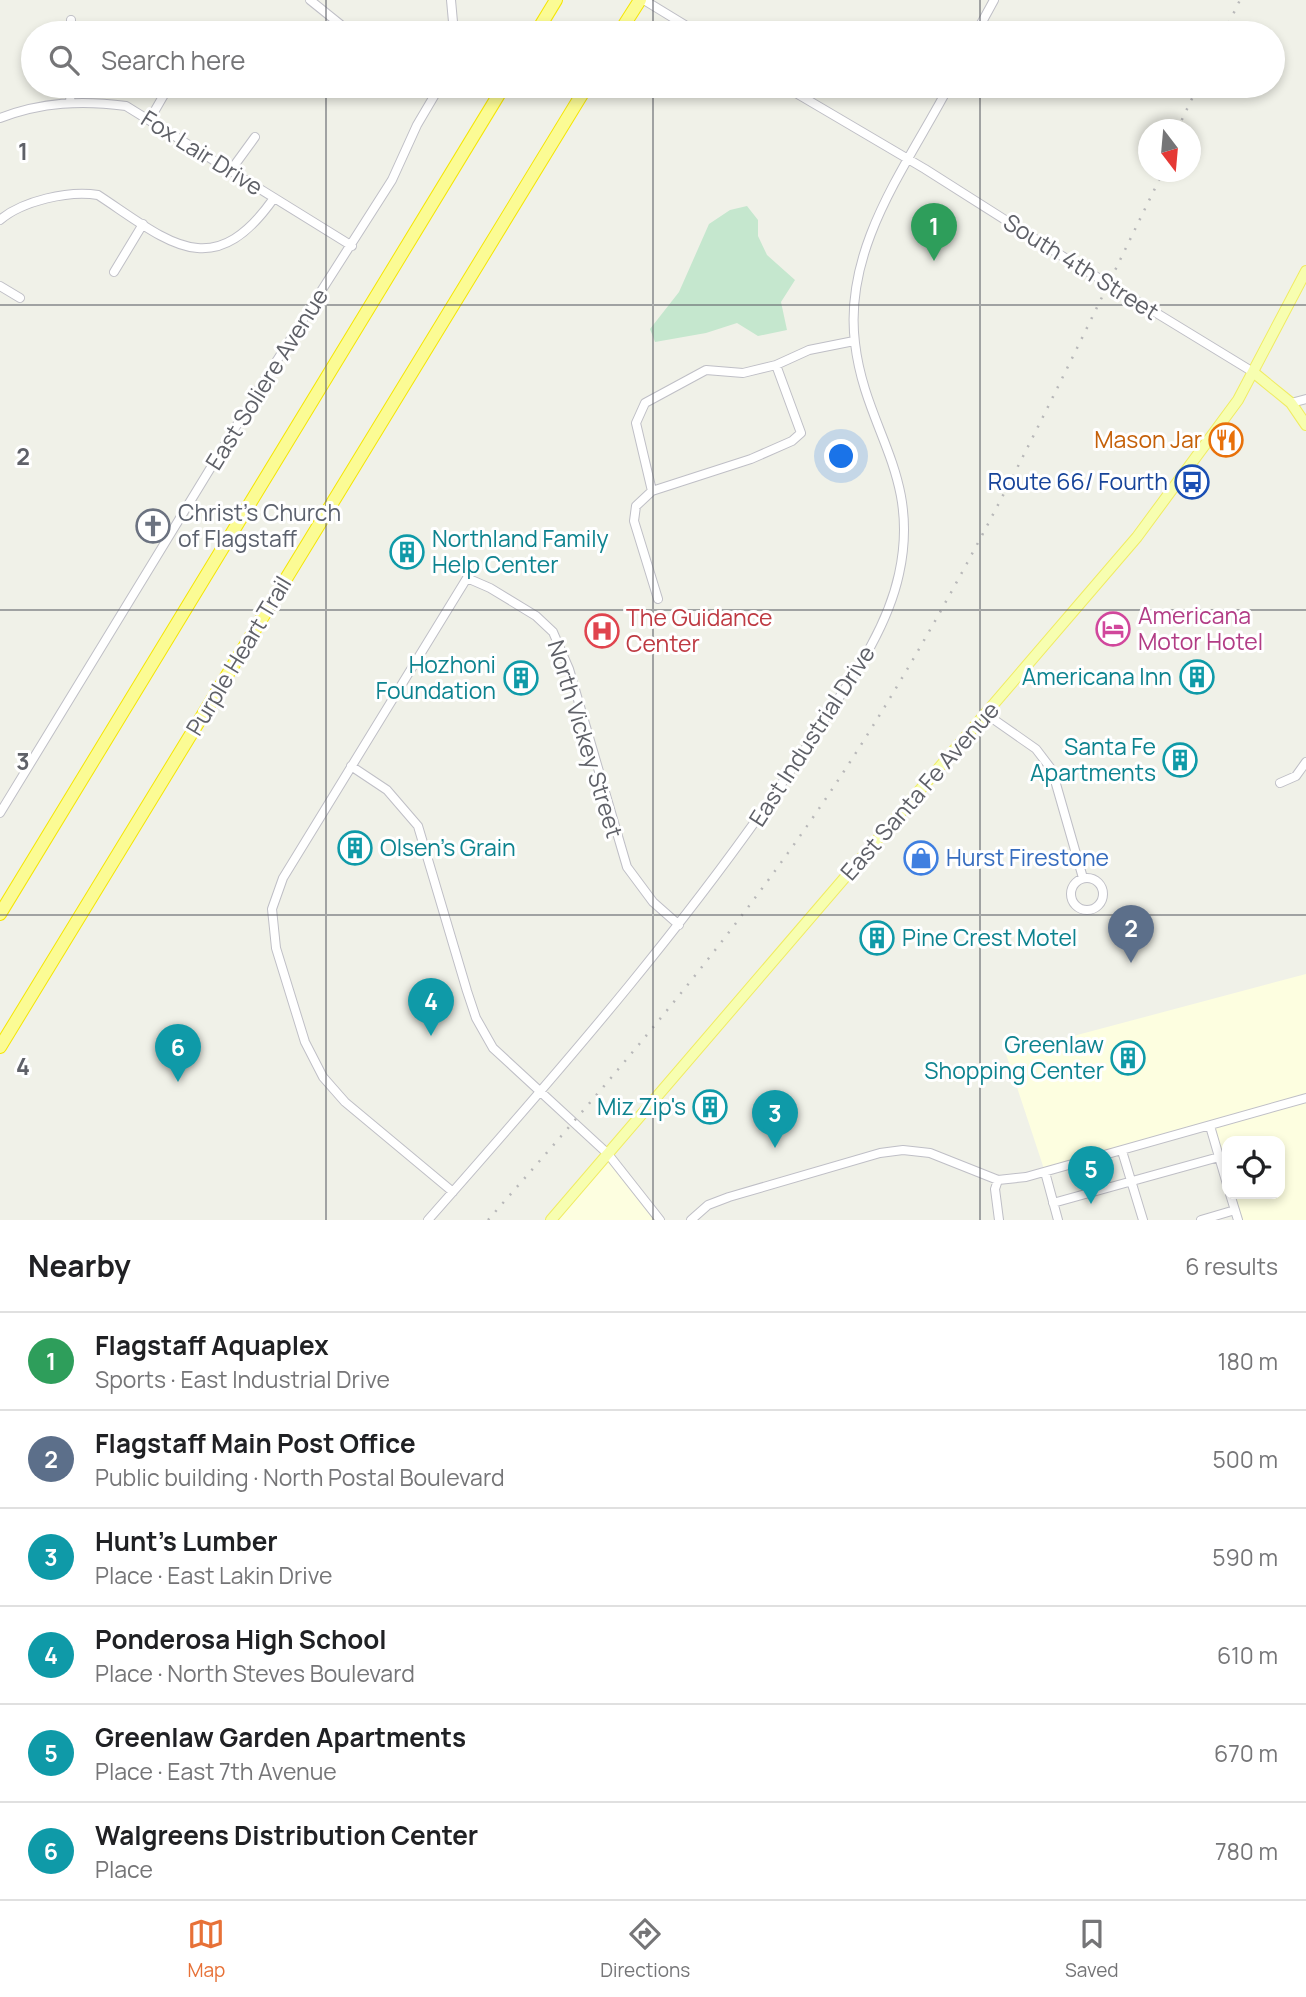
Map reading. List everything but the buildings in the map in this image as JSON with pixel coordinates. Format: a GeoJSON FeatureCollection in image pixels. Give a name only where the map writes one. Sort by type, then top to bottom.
{"type":"FeatureCollection","features":[{"type":"Feature","properties":{"kind":"highway"},"geometry":{"type":"LineString","coordinates":[[543,21],[556,0]]}},
{"type":"Feature","properties":{"kind":"highway"},"geometry":{"type":"LineString","coordinates":[[627,21],[642,0]]}},
{"type":"Feature","properties":{"kind":"highway"},"geometry":{"type":"LineString","coordinates":[[0,914],[497,98]]}},
{"type":"Feature","properties":{"kind":"highway","name":"Purple Heart Trail"},"geometry":{"type":"LineString","coordinates":[[0,1047],[580,98]]}},
{"type":"Feature","properties":{"kind":"main road","name":"East Santa Fe Avenue"},"geometry":{"type":"LineString","coordinates":[[551,1220],[1137,537],[1238,400],[1306,271]]}},
{"type":"Feature","properties":{"kind":"main road"},"geometry":{"type":"LineString","coordinates":[[1253,372],[1291,403],[1306,425]]}},
{"type":"Feature","properties":{"kind":"street"},"geometry":{"type":"LineString","coordinates":[[310,0],[336,21]]}},
{"type":"Feature","properties":{"kind":"street"},"geometry":{"type":"LineString","coordinates":[[451,0],[453,21]]}},
{"type":"Feature","properties":{"kind":"street"},"geometry":{"type":"LineString","coordinates":[[642,0],[678,21]]}},
{"type":"Feature","properties":{"kind":"street"},"geometry":{"type":"LineString","coordinates":[[983,21],[994,0]]}},
{"type":"Feature","properties":{"kind":"street"},"geometry":{"type":"LineString","coordinates":[[70,98],[70,103]]}},
{"type":"Feature","properties":{"kind":"street"},"geometry":{"type":"LineString","coordinates":[[149,119],[162,98]]}},
{"type":"Feature","properties":{"kind":"street","name":"East Soliere Avenue"},"geometry":{"type":"LineString","coordinates":[[0,813],[260,387],[392,180],[417,125],[433,98]]}},
{"type":"Feature","properties":{"kind":"street","name":"South 4th Street"},"geometry":{"type":"LineString","coordinates":[[804,98],[1253,372]]}},
{"type":"Feature","properties":{"kind":"street","name":"East Industrial Drive"},"geometry":{"type":"LineString","coordinates":[[428,1220],[679,925],[734,855],[878,634],[894,592],[904,545],[901,494],[894,460],[865,387],[854,341],[859,268],[872,228],[943,98]]}},
{"type":"Feature","properties":{"kind":"street","name":"Fox Lair Drive"},"geometry":{"type":"LineString","coordinates":[[0,118],[26,108],[70,103],[126,106],[352,246]]}},
{"type":"Feature","properties":{"kind":"street"},"geometry":{"type":"LineString","coordinates":[[231,170],[255,137]]}},
{"type":"Feature","properties":{"kind":"street"},"geometry":{"type":"LineString","coordinates":[[0,220],[28,205],[79,192],[97,195],[174,243],[207,249],[244,234],[274,198]]}},
{"type":"Feature","properties":{"kind":"street"},"geometry":{"type":"LineString","coordinates":[[114,272],[143,224]]}},
{"type":"Feature","properties":{"kind":"street"},"geometry":{"type":"LineString","coordinates":[[0,286],[20,298]]}},
{"type":"Feature","properties":{"kind":"street"},"geometry":{"type":"LineString","coordinates":[[652,491],[635,423],[645,403],[706,370],[743,373],[776,365],[808,350],[854,341]]}},
{"type":"Feature","properties":{"kind":"street"},"geometry":{"type":"LineString","coordinates":[[658,599],[633,513],[652,491],[751,459],[792,441],[801,433],[776,365]]}},
{"type":"Feature","properties":{"kind":"street"},"geometry":{"type":"LineString","coordinates":[[1291,403],[1306,399]]}},
{"type":"Feature","properties":{"kind":"street","name":"North Vickey Street"},"geometry":{"type":"LineString","coordinates":[[351,766],[467,578],[490,588],[536,616],[554,632],[569,669],[627,867],[636,883],[679,925]]}},
{"type":"Feature","properties":{"kind":"street"},"geometry":{"type":"LineString","coordinates":[[986,714],[1036,750],[1052,770],[1083,878]]}},
{"type":"Feature","properties":{"kind":"street"},"geometry":{"type":"LineString","coordinates":[[1280,783],[1296,776],[1306,762]]}},
{"type":"Feature","properties":{"kind":"street"},"geometry":{"type":"LineString","coordinates":[[453,1192],[345,1102],[323,1077],[305,1042],[276,948],[272,909],[283,878],[351,766],[387,790],[418,827],[476,1018],[493,1048],[608,1154],[660,1220]]}},
{"type":"Feature","properties":{"kind":"street"},"geometry":{"type":"LineString","coordinates":[[1083,878],[1094,879],[1101,887],[1102,898],[1092,909],[1079,907],[1072,899],[1074,884],[1083,878]]}},
{"type":"Feature","properties":{"kind":"street"},"geometry":{"type":"LineString","coordinates":[[691,1220],[708,1205],[729,1197],[880,1153],[903,1150],[930,1153],[998,1180],[1045,1172],[1306,1098]]}},
{"type":"Feature","properties":{"kind":"street"},"geometry":{"type":"LineString","coordinates":[[1210,1126],[1222,1167]]}},
{"type":"Feature","properties":{"kind":"street"},"geometry":{"type":"LineString","coordinates":[[1122,1150],[1143,1220]]}},
{"type":"Feature","properties":{"kind":"street"},"geometry":{"type":"LineString","coordinates":[[1053,1203],[1219,1157]]}},
{"type":"Feature","properties":{"kind":"street"},"geometry":{"type":"LineString","coordinates":[[1045,1172],[1058,1220]]}},
{"type":"Feature","properties":{"kind":"street"},"geometry":{"type":"LineString","coordinates":[[998,1180],[995,1189],[999,1220]]}},
{"type":"Feature","properties":{"kind":"street"},"geometry":{"type":"LineString","coordinates":[[1232,1199],[1238,1220]]}},
{"type":"Feature","properties":{"kind":"street"},"geometry":{"type":"LineString","coordinates":[[1201,1220],[1235,1210]]}},
{"type":"Feature","properties":{"kind":"shaded area"},"geometry":{"type":"Polygon","coordinates":[[[747,206],[758,220],[758,236],[767,255],[795,280],[781,302],[787,330],[758,336],[737,323],[706,333],[655,342],[650,329],[679,292],[709,224],[730,210],[747,206]]]}},
{"type":"Feature","properties":{"kind":"shaded area"},"geometry":{"type":"Polygon","coordinates":[[[1306,974],[1306,1220],[1239,1220],[1233,1199],[1285,1199],[1285,1136],[1222,1136],[1222,1166],[1210,1126],[1045,1172],[1006,1054],[1306,974]]]}},
{"type":"Feature","properties":{"kind":"shaded area"},"geometry":{"type":"Polygon","coordinates":[[[608,1154],[661,1220],[557,1220],[608,1154]]]}},
{"type":"Feature","properties":{"kind":"railway"},"geometry":{"type":"LineString","coordinates":[[1230,21],[1240,0]]}},
{"type":"Feature","properties":{"kind":"railway"},"geometry":{"type":"LineString","coordinates":[[1182,119],[1192,98]]}},
{"type":"Feature","properties":{"kind":"railway"},"geometry":{"type":"LineString","coordinates":[[488,1220],[699,971],[816,813],[866,737],[913,659],[1001,499],[1158,182]]}},
{"type":"Feature","properties":{"kind":"place","name":"Flagstaff Aquaplex"},"geometry":{"type":"Point","coordinates":[934,261]}},
{"type":"Feature","properties":{"kind":"place","name":"Mason Jar"},"geometry":{"type":"Point","coordinates":[1226,440]}},
{"type":"Feature","properties":{"kind":"place","name":"Route 66/ Fourth"},"geometry":{"type":"Point","coordinates":[1192,482]}},
{"type":"Feature","properties":{"kind":"place","name":"Christ's Church of Flagstaff"},"geometry":{"type":"Point","coordinates":[153,526]}},
{"type":"Feature","properties":{"kind":"place","name":"Northland Family Help Center"},"geometry":{"type":"Point","coordinates":[407,552]}},
{"type":"Feature","properties":{"kind":"place","name":"Americana Motor Hotel"},"geometry":{"type":"Point","coordinates":[1113,629]}},
{"type":"Feature","properties":{"kind":"place","name":"The Guidance Center"},"geometry":{"type":"Point","coordinates":[602,631]}},
{"type":"Feature","properties":{"kind":"place","name":"Americana Inn"},"geometry":{"type":"Point","coordinates":[1197,677]}},
{"type":"Feature","properties":{"kind":"place","name":"Hozhoni Foundation"},"geometry":{"type":"Point","coordinates":[521,678]}},
{"type":"Feature","properties":{"kind":"place","name":"Santa Fe Apartments"},"geometry":{"type":"Point","coordinates":[1180,760]}},
{"type":"Feature","properties":{"kind":"place","name":"Olsen's Grain"},"geometry":{"type":"Point","coordinates":[355,848]}},
{"type":"Feature","properties":{"kind":"place","name":"Hurst Firestone"},"geometry":{"type":"Point","coordinates":[921,858]}},
{"type":"Feature","properties":{"kind":"place","name":"Pine Crest Motel"},"geometry":{"type":"Point","coordinates":[877,938]}},
{"type":"Feature","properties":{"kind":"place","name":"Flagstaff Main Post Office"},"geometry":{"type":"Point","coordinates":[1131,963]}},
{"type":"Feature","properties":{"kind":"place","name":"Ponderosa High School"},"geometry":{"type":"Point","coordinates":[431,1036]}},
{"type":"Feature","properties":{"kind":"place","name":"Greenlaw Shopping Center"},"geometry":{"type":"Point","coordinates":[1128,1058]}},
{"type":"Feature","properties":{"kind":"place","name":"Walgreens Distribution Center"},"geometry":{"type":"Point","coordinates":[178,1082]}},
{"type":"Feature","properties":{"kind":"place","name":"Miz Zip's"},"geometry":{"type":"Point","coordinates":[710,1107]}},
{"type":"Feature","properties":{"kind":"place","name":"Hunt's Lumber"},"geometry":{"type":"Point","coordinates":[775,1148]}},
{"type":"Feature","properties":{"kind":"place","name":"Greenlaw Garden Apartments"},"geometry":{"type":"Point","coordinates":[1091,1204]}}]}
